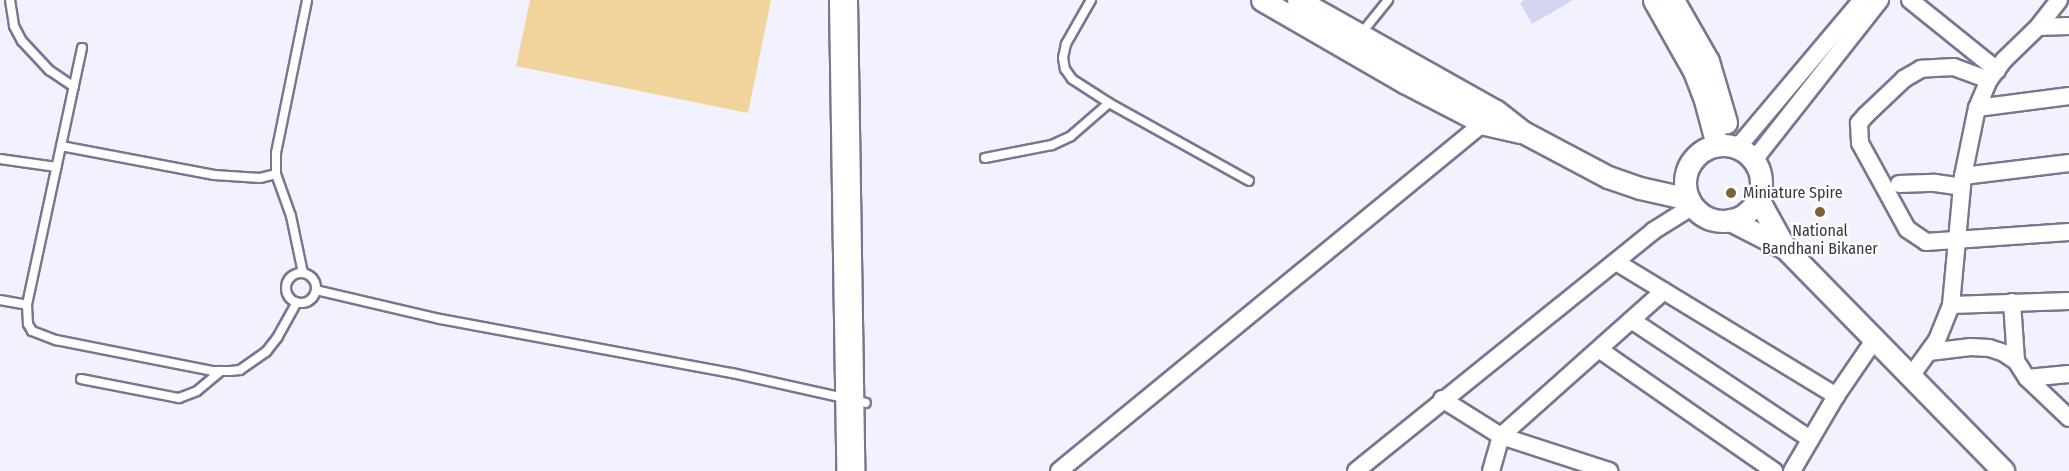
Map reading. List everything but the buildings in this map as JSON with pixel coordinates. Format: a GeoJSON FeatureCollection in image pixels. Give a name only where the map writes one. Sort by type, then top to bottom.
{"type":"FeatureCollection","features":[{"type":"Feature","properties":{"kind":"main road"},"geometry":{"type":"LineString","coordinates":[[843,0],[858,401],[866,471]]}},
{"type":"Feature","properties":{"kind":"main road"},"geometry":{"type":"LineString","coordinates":[[850,471],[858,401],[862,0]]}},
{"type":"Feature","properties":{"kind":"street"},"geometry":{"type":"LineString","coordinates":[[1262,0],[1396,78],[1523,132],[1608,177],[1691,202]]}},
{"type":"Feature","properties":{"kind":"street"},"geometry":{"type":"LineString","coordinates":[[1298,0],[1359,35],[1491,118]]}},
{"type":"Feature","properties":{"kind":"street"},"geometry":{"type":"LineString","coordinates":[[1654,0],[1694,71],[1705,100],[1735,150],[1761,179],[1758,199],[1746,214],[1730,220]]}},
{"type":"Feature","properties":{"kind":"street"},"geometry":{"type":"LineString","coordinates":[[1673,0],[1707,61],[1735,150]]}},
{"type":"Feature","properties":{"kind":"street"},"geometry":{"type":"LineString","coordinates":[[1735,150],[1862,0]]}},
{"type":"Feature","properties":{"kind":"street"},"geometry":{"type":"LineString","coordinates":[[1785,248],[1730,220],[1706,217],[1691,202],[1685,181],[1692,161],[1699,153],[1735,150],[1880,0]]}},
{"type":"Feature","properties":{"kind":"street"},"geometry":{"type":"LineString","coordinates":[[1910,0],[1993,75]]}},
{"type":"Feature","properties":{"kind":"street"},"geometry":{"type":"LineString","coordinates":[[1911,376],[1937,340],[1951,305],[1962,182],[1977,108],[1993,75],[2038,27],[2059,0]]}},
{"type":"Feature","properties":{"kind":"street"},"geometry":{"type":"LineString","coordinates":[[2038,27],[2069,26]]}},
{"type":"Feature","properties":{"kind":"street"},"geometry":{"type":"LineString","coordinates":[[1993,75],[1954,67],[1935,66],[1921,69],[1904,79],[1859,123],[1860,143],[1907,229],[1926,242],[2069,232]]}},
{"type":"Feature","properties":{"kind":"street"},"geometry":{"type":"LineString","coordinates":[[1977,108],[2069,96]]}},
{"type":"Feature","properties":{"kind":"street"},"geometry":{"type":"LineString","coordinates":[[1059,471],[1491,118]]}},
{"type":"Feature","properties":{"kind":"street"},"geometry":{"type":"LineString","coordinates":[[1899,184],[1962,182],[2069,163]]}},
{"type":"Feature","properties":{"kind":"street"},"geometry":{"type":"LineString","coordinates":[[1758,199],[1785,248],[2003,471]]}},
{"type":"Feature","properties":{"kind":"street"},"geometry":{"type":"LineString","coordinates":[[1356,471],[1442,399],[1691,202]]}},
{"type":"Feature","properties":{"kind":"street"},"geometry":{"type":"LineString","coordinates":[[1616,262],[1836,396]]}},
{"type":"Feature","properties":{"kind":"street"},"geometry":{"type":"LineString","coordinates":[[1491,471],[1501,436],[1523,414],[1600,350],[1664,291]]}},
{"type":"Feature","properties":{"kind":"street"},"geometry":{"type":"LineString","coordinates":[[1951,305],[2069,301]]}},
{"type":"Feature","properties":{"kind":"street"},"geometry":{"type":"LineString","coordinates":[[2012,302],[2016,361],[2027,378],[2069,418]]}},
{"type":"Feature","properties":{"kind":"street"},"geometry":{"type":"LineString","coordinates":[[1633,321],[1810,439]]}},
{"type":"Feature","properties":{"kind":"street"},"geometry":{"type":"LineString","coordinates":[[1792,471],[1836,396],[1875,339]]}},
{"type":"Feature","properties":{"kind":"street"},"geometry":{"type":"LineString","coordinates":[[1929,352],[1953,348],[1989,348],[2016,361]]}},
{"type":"Feature","properties":{"kind":"street"},"geometry":{"type":"LineString","coordinates":[[1600,350],[1774,471]]}},
{"type":"Feature","properties":{"kind":"street"},"geometry":{"type":"LineString","coordinates":[[2027,378],[2069,374]]}},
{"type":"Feature","properties":{"kind":"street"},"geometry":{"type":"LineString","coordinates":[[1442,399],[1501,436],[1608,471]]}},
{"type":"Feature","properties":{"kind":"lane"},"geometry":{"type":"LineString","coordinates":[[10,0],[14,26],[32,54],[74,87]]}},
{"type":"Feature","properties":{"kind":"lane"},"geometry":{"type":"LineString","coordinates":[[303,273],[290,278],[287,287],[289,296],[297,302],[307,302],[316,290],[314,281],[303,273],[291,216],[276,174],[278,139],[307,0]]}},
{"type":"Feature","properties":{"kind":"lane"},"geometry":{"type":"LineString","coordinates":[[1091,0],[1074,28],[1063,58],[1065,69],[1072,79],[1108,103],[1249,181]]}},
{"type":"Feature","properties":{"kind":"lane"},"geometry":{"type":"LineString","coordinates":[[1359,35],[1388,0]]}},
{"type":"Feature","properties":{"kind":"lane"},"geometry":{"type":"LineString","coordinates":[[82,48],[27,305],[28,324],[32,331],[41,336],[221,371],[240,370],[266,352],[277,338],[297,302]]}},
{"type":"Feature","properties":{"kind":"lane"},"geometry":{"type":"LineString","coordinates":[[985,158],[1052,145],[1071,136],[1108,103]]}},
{"type":"Feature","properties":{"kind":"lane"},"geometry":{"type":"LineString","coordinates":[[61,147],[214,175],[260,178],[276,174]]}},
{"type":"Feature","properties":{"kind":"lane"},"geometry":{"type":"LineString","coordinates":[[0,159],[56,167]]}},
{"type":"Feature","properties":{"kind":"lane"},"geometry":{"type":"LineString","coordinates":[[316,290],[440,319],[732,373],[858,401]]}},
{"type":"Feature","properties":{"kind":"lane"},"geometry":{"type":"LineString","coordinates":[[0,300],[27,305]]}},
{"type":"Feature","properties":{"kind":"lane"},"geometry":{"type":"LineString","coordinates":[[81,379],[178,398],[197,391],[221,371]]}},
{"type":"Feature","properties":{"kind":"shaded area"},"geometry":{"type":"Polygon","coordinates":[[[530,0],[771,0],[748,113],[516,66],[530,0]]]}},
{"type":"Feature","properties":{"kind":"place","name":"Miniature Spire"},"geometry":{"type":"Point","coordinates":[1731,193]}},
{"type":"Feature","properties":{"kind":"place","name":"National Bandhani Bikaner"},"geometry":{"type":"Point","coordinates":[1820,212]}}]}
